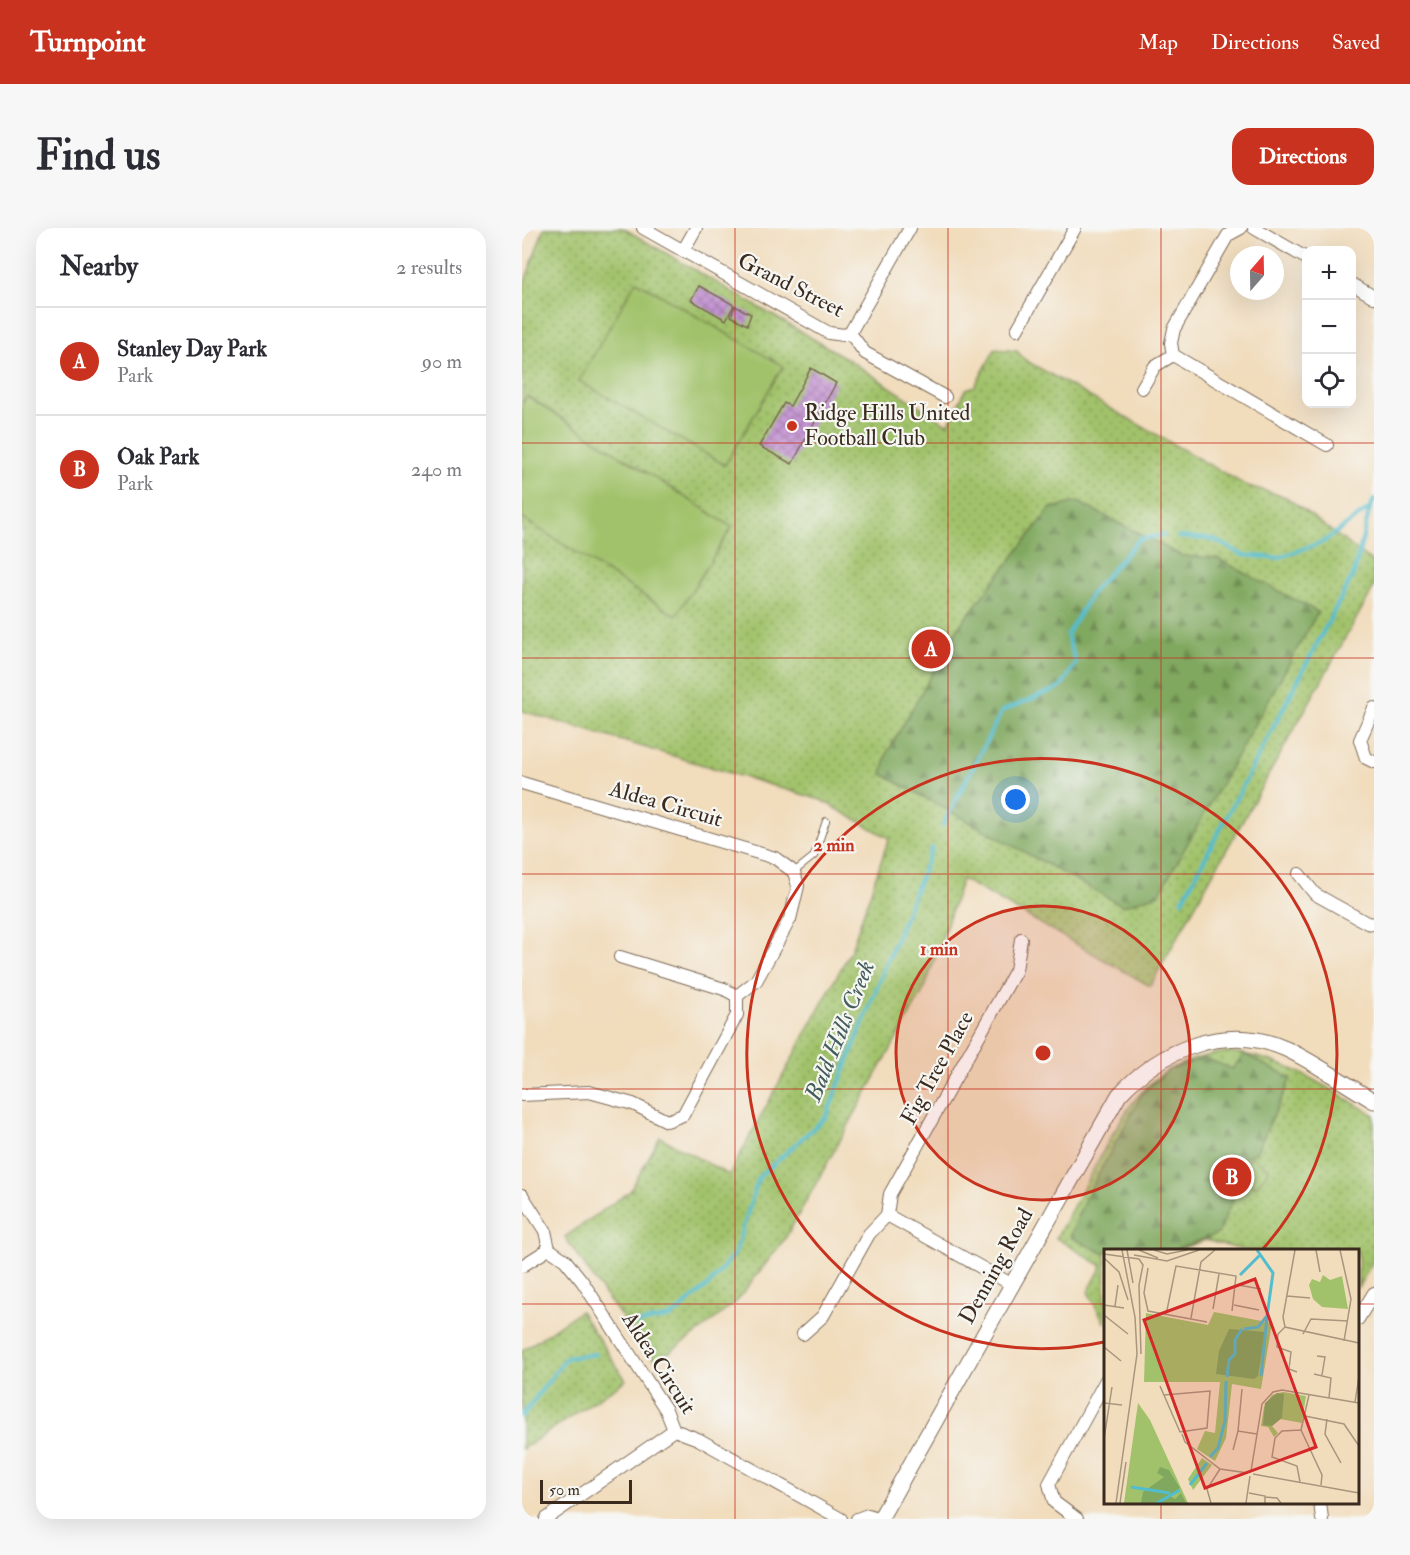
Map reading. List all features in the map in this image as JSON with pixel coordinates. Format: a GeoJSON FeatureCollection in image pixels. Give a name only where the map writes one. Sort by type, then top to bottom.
{"type":"FeatureCollection","features":[{"type":"Feature","properties":{"kind":"street","name":"Grand Street"},"geometry":{"type":"LineString","coordinates":[[643,228],[829,333],[844,335],[850,333],[865,353],[945,397]]}},
{"type":"Feature","properties":{"kind":"street"},"geometry":{"type":"LineString","coordinates":[[683,251],[696,228]]}},
{"type":"Feature","properties":{"kind":"street"},"geometry":{"type":"LineString","coordinates":[[850,333],[910,228]]}},
{"type":"Feature","properties":{"kind":"street"},"geometry":{"type":"LineString","coordinates":[[1017,330],[1075,228]]}},
{"type":"Feature","properties":{"kind":"street"},"geometry":{"type":"LineString","coordinates":[[1173,355],[1171,343],[1174,329],[1228,236],[1241,228]]}},
{"type":"Feature","properties":{"kind":"street"},"geometry":{"type":"LineString","coordinates":[[1254,228],[1302,256]]}},
{"type":"Feature","properties":{"kind":"street"},"geometry":{"type":"LineString","coordinates":[[1356,286],[1374,297]]}},
{"type":"Feature","properties":{"kind":"street"},"geometry":{"type":"LineString","coordinates":[[1142,388],[1155,366],[1173,355]]}},
{"type":"Feature","properties":{"kind":"street"},"geometry":{"type":"LineString","coordinates":[[1173,355],[1327,445]]}},
{"type":"Feature","properties":{"kind":"street"},"geometry":{"type":"LineString","coordinates":[[1374,708],[1360,740],[1366,758],[1374,762]]}},
{"type":"Feature","properties":{"kind":"street","name":"Aldea Circuit"},"geometry":{"type":"LineString","coordinates":[[522,783],[775,858],[794,872]]}},
{"type":"Feature","properties":{"kind":"street"},"geometry":{"type":"LineString","coordinates":[[737,996],[756,981],[790,919],[798,886],[794,872]]}},
{"type":"Feature","properties":{"kind":"street"},"geometry":{"type":"LineString","coordinates":[[1299,874],[1314,894],[1367,923],[1374,924]]}},
{"type":"Feature","properties":{"kind":"street","name":"Fig Tree Place"},"geometry":{"type":"LineString","coordinates":[[887,1215],[890,1194],[1016,970],[1021,939]]}},
{"type":"Feature","properties":{"kind":"street"},"geometry":{"type":"LineString","coordinates":[[620,957],[724,989],[737,996]]}},
{"type":"Feature","properties":{"kind":"street"},"geometry":{"type":"LineString","coordinates":[[522,1095],[589,1092],[633,1104],[667,1121],[683,1115],[738,1015],[737,996]]}},
{"type":"Feature","properties":{"kind":"street","name":"Denning Road"},"geometry":{"type":"LineString","coordinates":[[857,1519],[868,1515],[880,1519],[1119,1095],[1139,1074],[1172,1053],[1217,1039],[1258,1041],[1287,1050],[1374,1101]]}},
{"type":"Feature","properties":{"kind":"street","name":"Aldea Circuit"},"geometry":{"type":"LineString","coordinates":[[522,1195],[545,1231],[549,1249],[565,1260],[582,1281],[666,1410],[674,1430],[698,1439],[842,1519]]}},
{"type":"Feature","properties":{"kind":"street"},"geometry":{"type":"LineString","coordinates":[[803,1334],[823,1316],[869,1234],[887,1215],[1011,1284]]}},
{"type":"Feature","properties":{"kind":"street"},"geometry":{"type":"LineString","coordinates":[[522,1266],[549,1249]]}},
{"type":"Feature","properties":{"kind":"street"},"geometry":{"type":"LineString","coordinates":[[1359,1317],[1374,1293]]}},
{"type":"Feature","properties":{"kind":"street"},"geometry":{"type":"LineString","coordinates":[[1077,1519],[1054,1502],[1049,1484],[1101,1398]]}},
{"type":"Feature","properties":{"kind":"street"},"geometry":{"type":"LineString","coordinates":[[546,1519],[674,1430]]}},
{"type":"Feature","properties":{"kind":"street"},"geometry":{"type":"LineString","coordinates":[[1320,1504],[1322,1519]]}},
{"type":"Feature","properties":{"kind":"lane"},"geometry":{"type":"LineString","coordinates":[[794,872],[814,856],[826,821]]}},
{"type":"Feature","properties":{"kind":"green space"},"geometry":{"type":"Polygon","coordinates":[[[544,228],[623,228],[846,358],[948,425],[966,389],[975,386],[995,349],[1017,351],[1025,360],[1245,485],[1286,497],[1374,563],[1374,587],[1150,986],[962,879],[925,988],[786,1237],[737,1301],[699,1332],[656,1361],[604,1294],[565,1237],[630,1191],[660,1137],[729,1175],[851,950],[889,838],[821,800],[522,711],[522,290],[544,228]]]}},
{"type":"Feature","properties":{"kind":"green space"},"geometry":{"type":"Polygon","coordinates":[[[636,281],[783,366],[725,465],[579,381],[636,281]]]}},
{"type":"Feature","properties":{"kind":"green space"},"geometry":{"type":"Polygon","coordinates":[[[527,396],[732,527],[676,616],[522,518],[522,404],[527,396]]]}},
{"type":"Feature","properties":{"kind":"green space"},"geometry":{"type":"Polygon","coordinates":[[[1078,502],[1182,556],[1217,558],[1318,612],[1159,894],[1123,906],[882,774],[887,753],[960,625],[1051,508],[1078,502]]]}},
{"type":"Feature","properties":{"kind":"green space"},"geometry":{"type":"Polygon","coordinates":[[[1227,1052],[1285,1066],[1304,1074],[1374,1115],[1374,1259],[1359,1286],[1359,1249],[1239,1249],[1205,1240],[1181,1249],[1104,1249],[1104,1322],[1088,1292],[1102,1266],[1056,1238],[1112,1135],[1135,1100],[1148,1085],[1163,1074],[1181,1064],[1227,1052]]]}},
{"type":"Feature","properties":{"kind":"green space"},"geometry":{"type":"Polygon","coordinates":[[[1244,1054],[1291,1078],[1256,1153],[1246,1156],[1235,1170],[1241,1180],[1218,1234],[1176,1249],[1104,1249],[1104,1254],[1070,1237],[1084,1201],[1142,1094],[1168,1070],[1205,1058],[1232,1069],[1244,1054]]]}},
{"type":"Feature","properties":{"kind":"green space"},"geometry":{"type":"Polygon","coordinates":[[[1251,1156],[1269,1170],[1256,1187],[1238,1173],[1251,1156]]]}},
{"type":"Feature","properties":{"kind":"green space"},"geometry":{"type":"Polygon","coordinates":[[[580,1311],[626,1380],[522,1449],[522,1351],[580,1311]]]}},
{"type":"Feature","properties":{"kind":"building"},"geometry":{"type":"Polygon","coordinates":[[[699,286],[734,305],[726,320],[691,300],[699,286]]]}},
{"type":"Feature","properties":{"kind":"building"},"geometry":{"type":"Polygon","coordinates":[[[735,306],[751,314],[747,325],[731,316],[735,306]]]}},
{"type":"Feature","properties":{"kind":"building","name":"Ridge Hills United Football Club"},"geometry":{"type":"Polygon","coordinates":[[[811,368],[836,383],[792,464],[759,446],[784,403],[790,406],[811,368]]]}},
{"type":"Feature","properties":{"kind":"waterway","name":"Bald Hills Creek"},"geometry":{"type":"LineString","coordinates":[[1178,537],[1213,539],[1243,555],[1277,558],[1323,542],[1370,508],[1374,500]]}},
{"type":"Feature","properties":{"kind":"waterway"},"geometry":{"type":"LineString","coordinates":[[1183,900],[1354,573],[1370,508]]}},
{"type":"Feature","properties":{"kind":"waterway","name":"Bald Hills Creek"},"geometry":{"type":"LineString","coordinates":[[943,825],[1002,711],[1061,687],[1076,663],[1067,635],[1093,591],[1139,539],[1164,535]]}},
{"type":"Feature","properties":{"kind":"waterway","name":"Bald Hills Creek"},"geometry":{"type":"LineString","coordinates":[[634,1324],[671,1317],[709,1285],[735,1253],[759,1177],[826,1117],[932,848]]}},
{"type":"Feature","properties":{"kind":"waterway","name":"Bald Hills Creek"},"geometry":{"type":"LineString","coordinates":[[522,1416],[566,1358],[596,1354]]}},
{"type":"Feature","properties":{"kind":"place","name":"Ridge Hills United Football Club"},"geometry":{"type":"Point","coordinates":[792,426]}},
{"type":"Feature","properties":{"kind":"place","name":"Stanley Day Park"},"geometry":{"type":"Point","coordinates":[931,649]}},
{"type":"Feature","properties":{"kind":"place","name":"Oak Park"},"geometry":{"type":"Point","coordinates":[1232,1177]}}]}
